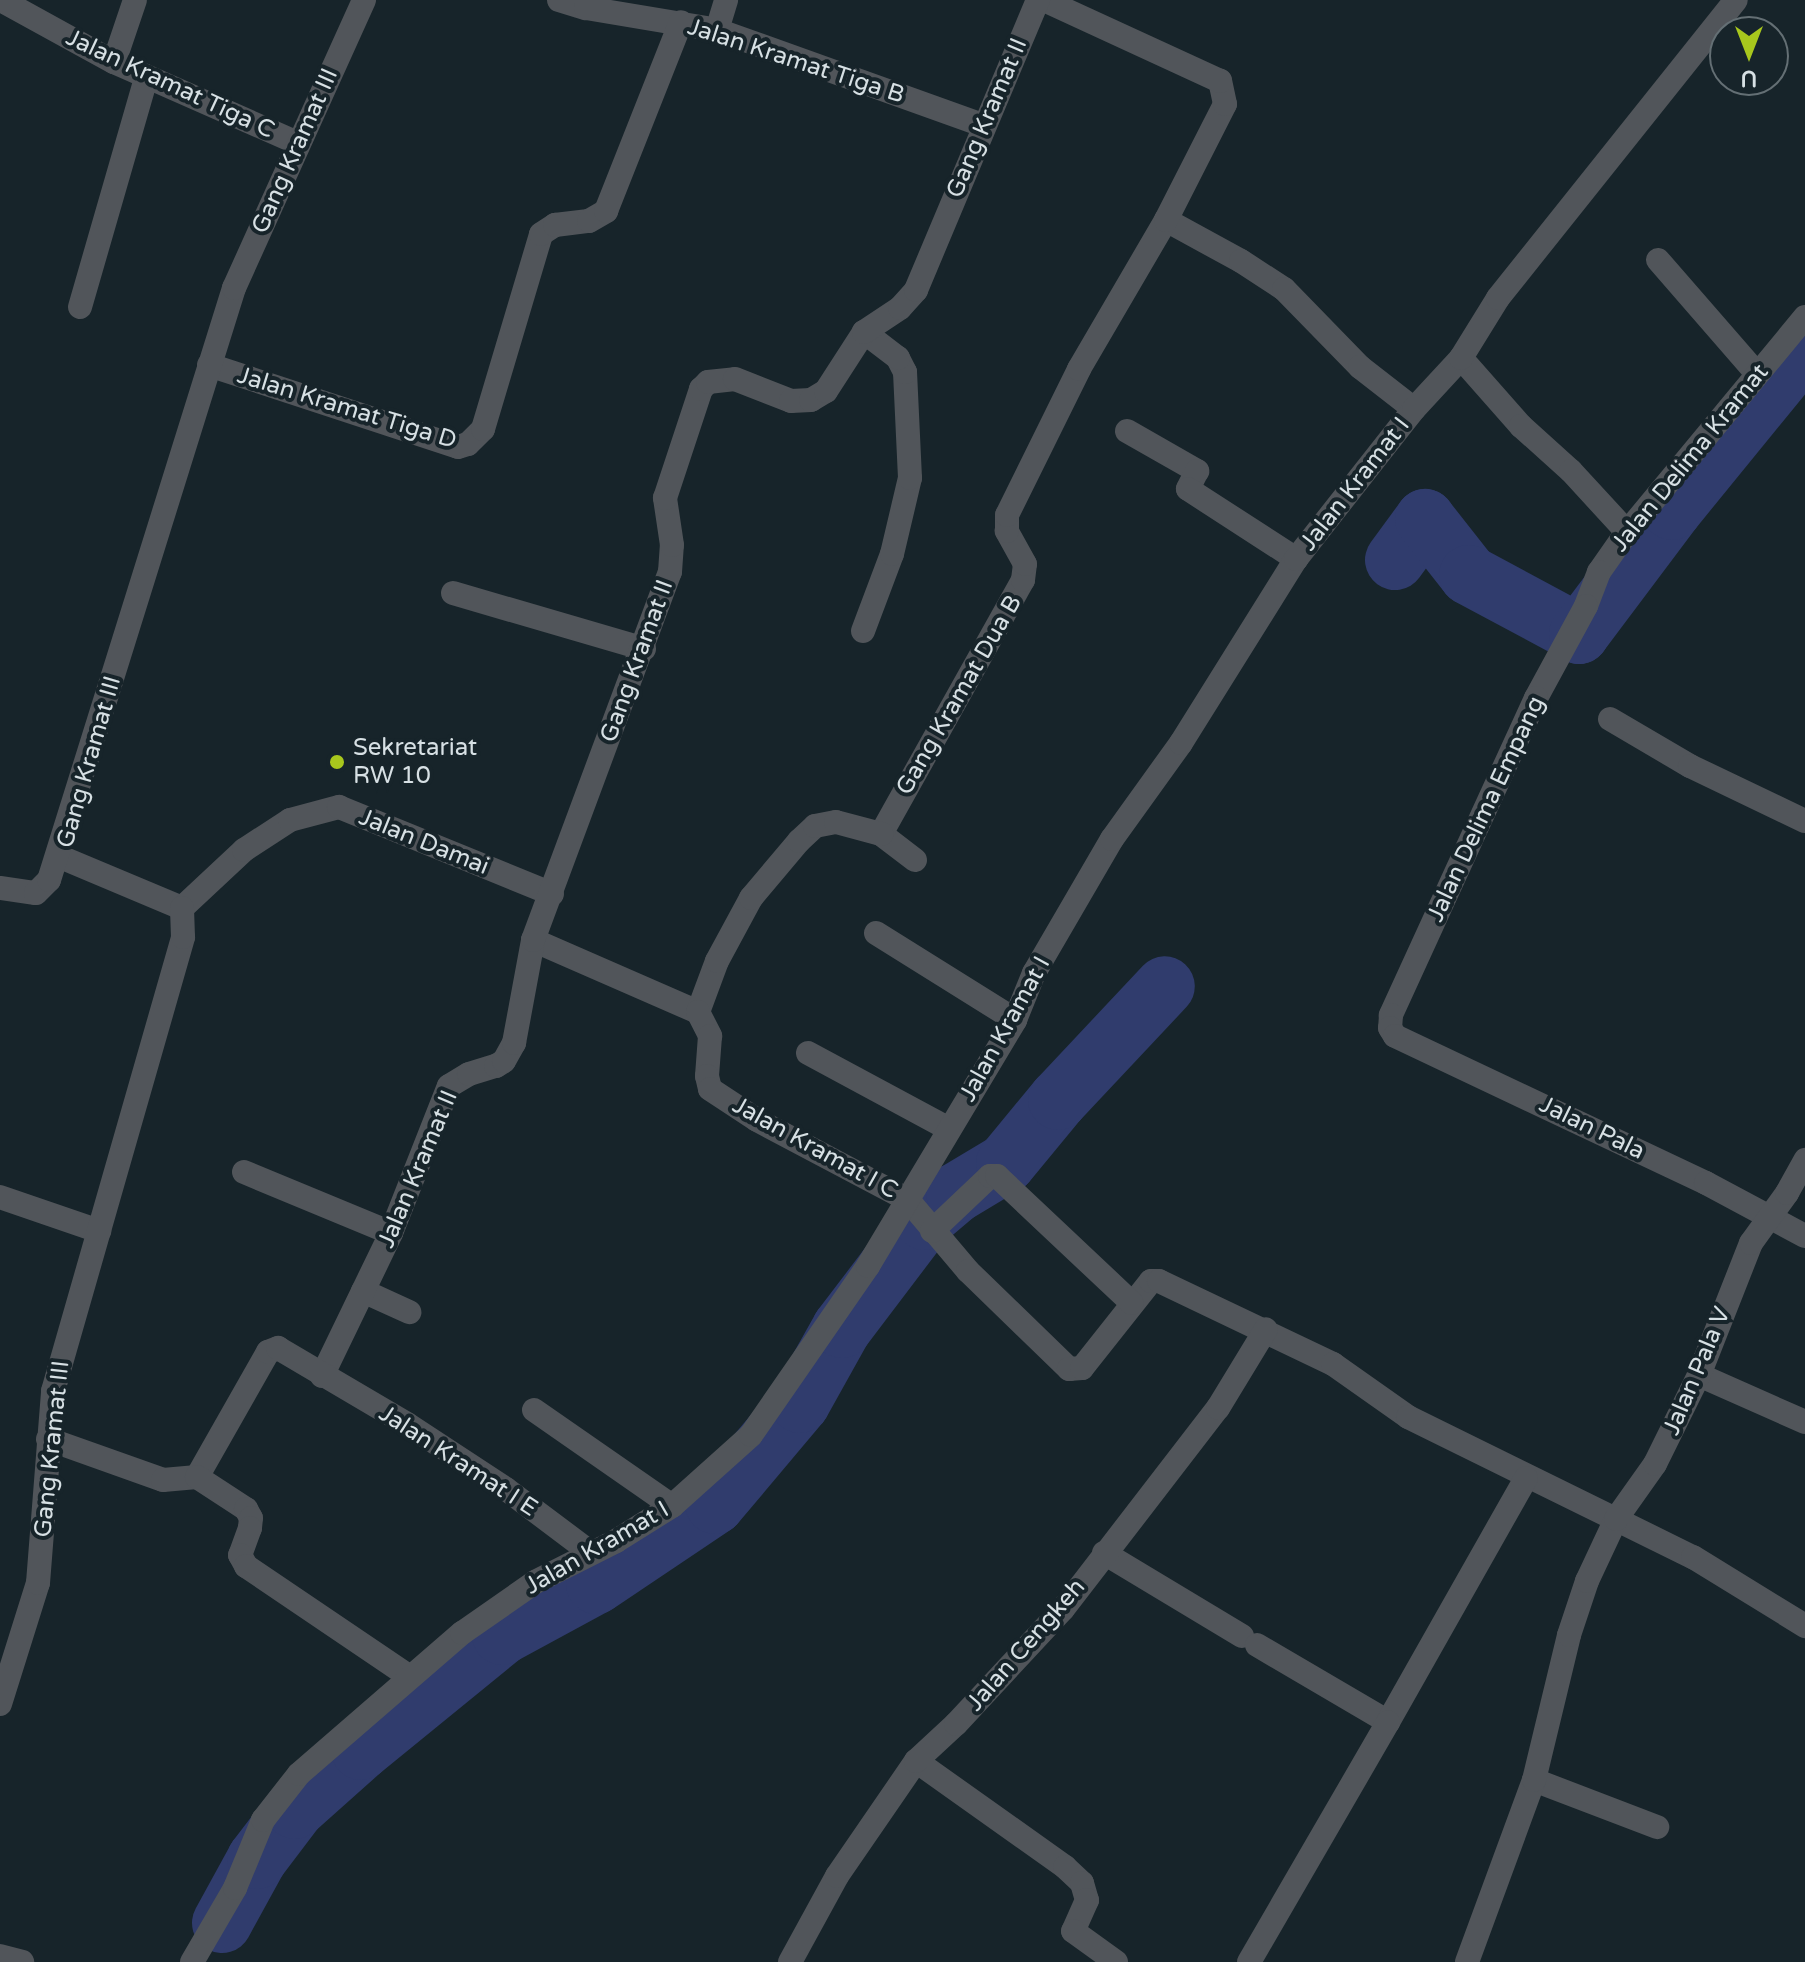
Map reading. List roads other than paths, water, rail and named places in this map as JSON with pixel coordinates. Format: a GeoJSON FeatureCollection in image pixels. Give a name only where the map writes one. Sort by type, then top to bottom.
{"type":"FeatureCollection","features":[{"type":"Feature","properties":{"kind":"street","name":"Jalan Kramat Tiga C"},"geometry":{"type":"LineString","coordinates":[[1,0],[146,78],[298,143]]}},
{"type":"Feature","properties":{"kind":"street"},"geometry":{"type":"LineString","coordinates":[[114,62],[135,0]]}},
{"type":"Feature","properties":{"kind":"street","name":"Gang Kramat III"},"geometry":{"type":"LineString","coordinates":[[0,1704],[38,1583],[53,1391],[64,1343],[183,937],[182,908],[58,856],[234,288],[364,0]]}},
{"type":"Feature","properties":{"kind":"street","name":"Jalan Kramat Tiga B"},"geometry":{"type":"LineString","coordinates":[[559,0],[586,8],[717,30],[983,125]]}},
{"type":"Feature","properties":{"kind":"street"},"geometry":{"type":"LineString","coordinates":[[717,30],[726,0]]}},
{"type":"Feature","properties":{"kind":"street","name":"Gang Kramat II"},"geometry":{"type":"LineString","coordinates":[[552,894],[644,649],[672,560],[666,515],[668,485],[701,389],[708,382],[735,379],[791,401],[811,400],[826,391],[864,332],[900,308],[916,290],[983,125],[1041,0]]}},
{"type":"Feature","properties":{"kind":"street","name":"Gang Kramat Dua B"},"geometry":{"type":"LineString","coordinates":[[881,834],[933,736],[1014,601],[1025,564],[1007,531],[1007,515],[1079,369],[1166,220],[1225,104],[1220,81],[1041,0]]}},
{"type":"Feature","properties":{"kind":"street","name":"Jalan Kramat I"},"geometry":{"type":"LineString","coordinates":[[192,1962],[235,1888],[263,1820],[299,1774],[462,1633],[535,1582],[616,1541],[672,1506],[751,1435],[868,1266],[921,1216],[949,1129],[1015,1020],[1034,973],[1112,839],[1181,743],[1296,559],[1414,409],[1461,358],[1498,298],[1736,0]]}},
{"type":"Feature","properties":{"kind":"street","name":"Jalan Kramat Tiga D"},"geometry":{"type":"LineString","coordinates":[[209,365],[458,447],[468,444],[483,429],[541,234],[555,225],[589,221],[606,211],[681,22]]}},
{"type":"Feature","properties":{"kind":"street"},"geometry":{"type":"LineString","coordinates":[[80,307],[146,78]]}},
{"type":"Feature","properties":{"kind":"street"},"geometry":{"type":"LineString","coordinates":[[1166,220],[1241,261],[1284,289],[1360,367],[1414,409]]}},
{"type":"Feature","properties":{"kind":"street"},"geometry":{"type":"LineString","coordinates":[[1658,260],[1757,374]]}},
{"type":"Feature","properties":{"kind":"street","name":"Jalan Delima Kramat"},"geometry":{"type":"LineString","coordinates":[[1586,606],[1599,572],[1627,532],[1805,317]]}},
{"type":"Feature","properties":{"kind":"street"},"geometry":{"type":"LineString","coordinates":[[863,631],[892,554],[910,478],[905,372],[898,358],[864,332]]}},
{"type":"Feature","properties":{"kind":"street"},"geometry":{"type":"LineString","coordinates":[[1461,358],[1521,426],[1571,471],[1627,532]]}},
{"type":"Feature","properties":{"kind":"street"},"geometry":{"type":"LineString","coordinates":[[1127,431],[1197,471],[1188,489],[1296,559]]}},
{"type":"Feature","properties":{"kind":"street"},"geometry":{"type":"LineString","coordinates":[[453,593],[644,649]]}},
{"type":"Feature","properties":{"kind":"street","name":"Jalan Delima Empang"},"geometry":{"type":"LineString","coordinates":[[1391,1015],[1536,698],[1586,606]]}},
{"type":"Feature","properties":{"kind":"street"},"geometry":{"type":"LineString","coordinates":[[1610,719],[1690,766],[1805,821]]}},
{"type":"Feature","properties":{"kind":"street","name":"Jalan Damai"},"geometry":{"type":"LineString","coordinates":[[182,908],[244,850],[290,820],[339,807],[552,894]]}},
{"type":"Feature","properties":{"kind":"street"},"geometry":{"type":"LineString","coordinates":[[533,940],[698,1012],[717,961],[751,898],[815,826],[836,822],[881,834],[915,860]]}},
{"type":"Feature","properties":{"kind":"street"},"geometry":{"type":"LineString","coordinates":[[0,888],[30,893],[41,891],[58,856]]}},
{"type":"Feature","properties":{"kind":"street","name":"Jalan Kramat II"},"geometry":{"type":"LineString","coordinates":[[322,1376],[391,1233],[449,1086],[469,1074],[496,1066],[511,1051],[533,940],[552,894]]}},
{"type":"Feature","properties":{"kind":"street"},"geometry":{"type":"LineString","coordinates":[[876,933],[1015,1020]]}},
{"type":"Feature","properties":{"kind":"street","name":"Jalan Kramat I C"},"geometry":{"type":"LineString","coordinates":[[698,1012],[710,1036],[707,1076],[710,1089],[921,1216]]}},
{"type":"Feature","properties":{"kind":"street","name":"Jalan Pala"},"geometry":{"type":"LineString","coordinates":[[1391,1015],[1390,1028],[1395,1036],[1706,1183],[1805,1236]]}},
{"type":"Feature","properties":{"kind":"street"},"geometry":{"type":"LineString","coordinates":[[808,1053],[949,1129]]}},
{"type":"Feature","properties":{"kind":"street","name":"Jalan Pala V"},"geometry":{"type":"LineString","coordinates":[[1467,1962],[1534,1780],[1569,1635],[1587,1581],[1616,1519],[1655,1464],[1699,1375],[1751,1243],[1805,1160]]}},
{"type":"Feature","properties":{"kind":"street"},"geometry":{"type":"LineString","coordinates":[[244,1172],[391,1233]]}},
{"type":"Feature","properties":{"kind":"street"},"geometry":{"type":"LineString","coordinates":[[1132,1303],[997,1176],[990,1176],[921,1216],[1069,1369],[1082,1368],[1151,1281],[1159,1281],[1266,1329],[1333,1364],[1408,1417],[1526,1478],[1576,1498],[1693,1557],[1805,1626]]}},
{"type":"Feature","properties":{"kind":"street"},"geometry":{"type":"LineString","coordinates":[[0,1197],[99,1231]]}},
{"type":"Feature","properties":{"kind":"street"},"geometry":{"type":"LineString","coordinates":[[363,1291],[409,1312]]}},
{"type":"Feature","properties":{"kind":"street","name":"Jalan Cengkeh"},"geometry":{"type":"LineString","coordinates":[[790,1962],[837,1876],[916,1761],[1043,1631],[1218,1408],[1266,1329]]}},
{"type":"Feature","properties":{"kind":"street","name":"Jalan Kramat I E"},"geometry":{"type":"LineString","coordinates":[[197,1477],[268,1352],[282,1349],[506,1489],[590,1552]]}},
{"type":"Feature","properties":{"kind":"street"},"geometry":{"type":"LineString","coordinates":[[1699,1375],[1805,1422]]}},
{"type":"Feature","properties":{"kind":"street"},"geometry":{"type":"LineString","coordinates":[[534,1410],[672,1506]]}},
{"type":"Feature","properties":{"kind":"street"},"geometry":{"type":"LineString","coordinates":[[48,1439],[163,1480],[197,1477],[246,1509],[250,1528],[240,1555],[246,1566],[410,1677]]}},
{"type":"Feature","properties":{"kind":"street"},"geometry":{"type":"LineString","coordinates":[[1249,1962],[1526,1478]]}},
{"type":"Feature","properties":{"kind":"street"},"geometry":{"type":"LineString","coordinates":[[1104,1553],[1388,1722]]}},
{"type":"Feature","properties":{"kind":"street"},"geometry":{"type":"LineString","coordinates":[[916,1761],[1065,1867],[1082,1883],[1087,1900],[1073,1931],[1116,1962]]}},
{"type":"Feature","properties":{"kind":"street"},"geometry":{"type":"LineString","coordinates":[[1534,1780],[1657,1827]]}},
{"type":"Feature","properties":{"kind":"street"},"geometry":{"type":"LineString","coordinates":[[0,1956],[22,1962]]}},
{"type":"Feature","properties":{"kind":"waterway"},"geometry":{"type":"LineString","coordinates":[[1395,560],[1425,519],[1469,575],[1579,634],[1672,510],[1805,347]]}},
{"type":"Feature","properties":{"kind":"waterway"},"geometry":{"type":"LineString","coordinates":[[222,1923],[257,1859],[295,1809],[361,1750],[502,1635],[596,1584],[715,1504],[800,1403],[842,1328],[924,1220],[956,1193],[1006,1163],[1058,1100],[1165,986]]}},
{"type":"Feature","properties":{"kind":"place","name":"Sekretariat RW 10"},"geometry":{"type":"Point","coordinates":[337,762]}}]}
